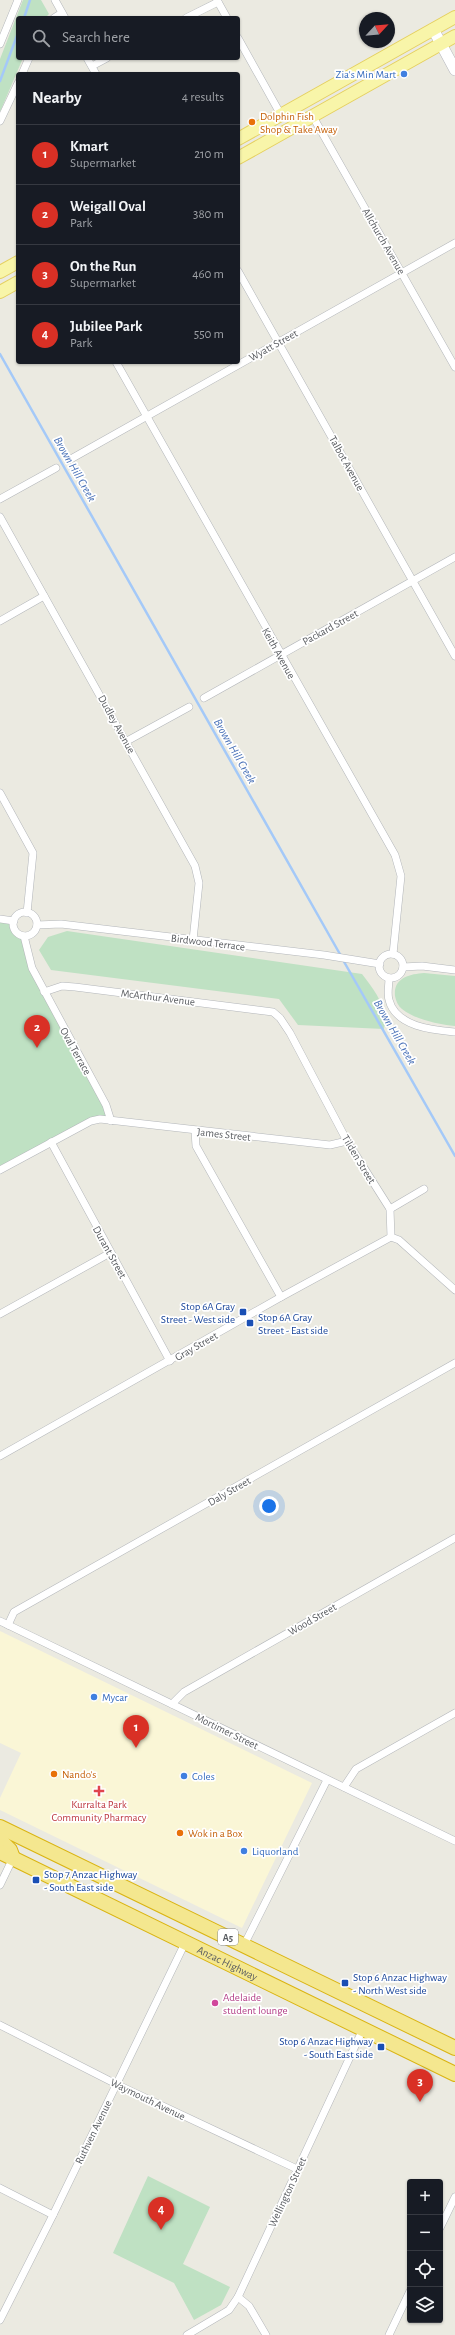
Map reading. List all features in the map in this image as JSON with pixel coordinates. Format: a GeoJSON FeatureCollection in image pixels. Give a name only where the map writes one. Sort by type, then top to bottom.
{"type":"FeatureCollection","features":[{"type":"Feature","properties":{"kind":"highway","name":"Anzac Highway"},"geometry":{"type":"LineString","coordinates":[[0,1827],[454,2047]]}},
{"type":"Feature","properties":{"kind":"highway"},"geometry":{"type":"LineString","coordinates":[[0,1840],[10,1850],[13,1858]]}},
{"type":"Feature","properties":{"kind":"highway","name":"Anzac Highway"},"geometry":{"type":"LineString","coordinates":[[0,1852],[185,1944],[455,2074]]}},
{"type":"Feature","properties":{"kind":"highway"},"geometry":{"type":"LineString","coordinates":[[287,1992],[296,1971]]}},
{"type":"Feature","properties":{"kind":"highway"},"geometry":{"type":"LineString","coordinates":[[422,2057],[429,2054],[432,2047],[430,2039],[425,2033]]}},
{"type":"Feature","properties":{"kind":"highway"},"geometry":{"type":"LineString","coordinates":[[454,2047],[445,2050],[444,2055],[455,2070]]}},
{"type":"Feature","properties":{"kind":"main road"},"geometry":{"type":"LineString","coordinates":[[240,138],[455,17]]}},
{"type":"Feature","properties":{"kind":"main road"},"geometry":{"type":"LineString","coordinates":[[240,157],[455,36]]}},
{"type":"Feature","properties":{"kind":"main road"},"geometry":{"type":"LineString","coordinates":[[0,272],[16,263]]}},
{"type":"Feature","properties":{"kind":"main road"},"geometry":{"type":"LineString","coordinates":[[0,292],[16,283]]}},
{"type":"Feature","properties":{"kind":"street"},"geometry":{"type":"LineString","coordinates":[[0,44],[18,0]]}},
{"type":"Feature","properties":{"kind":"street"},"geometry":{"type":"LineString","coordinates":[[55,0],[64,15]]}},
{"type":"Feature","properties":{"kind":"street"},"geometry":{"type":"LineString","coordinates":[[190,16],[217,1],[226,16]]}},
{"type":"Feature","properties":{"kind":"street"},"geometry":{"type":"LineString","coordinates":[[433,29],[455,70]]}},
{"type":"Feature","properties":{"kind":"street"},"geometry":{"type":"LineString","coordinates":[[240,42],[281,115]]}},
{"type":"Feature","properties":{"kind":"street"},"geometry":{"type":"LineString","coordinates":[[23,72],[28,60]]}},
{"type":"Feature","properties":{"kind":"street"},"geometry":{"type":"LineString","coordinates":[[88,60],[95,72]]}},
{"type":"Feature","properties":{"kind":"street"},"geometry":{"type":"LineString","coordinates":[[92,66],[103,60]]}},
{"type":"Feature","properties":{"kind":"street"},"geometry":{"type":"LineString","coordinates":[[0,121],[16,87]]}},
{"type":"Feature","properties":{"kind":"street","name":"Allchurch Avenue"},"geometry":{"type":"LineString","coordinates":[[312,115],[455,366]]}},
{"type":"Feature","properties":{"kind":"street","name":"Wyatt Street"},"geometry":{"type":"LineString","coordinates":[[240,363],[455,243]]}},
{"type":"Feature","properties":{"kind":"street","name":"Talbot Avenue"},"geometry":{"type":"LineString","coordinates":[[240,275],[455,656]]}},
{"type":"Feature","properties":{"kind":"street","name":"Keith Avenue"},"geometry":{"type":"LineString","coordinates":[[117,364],[399,865],[401,876],[393,954]]}},
{"type":"Feature","properties":{"kind":"street","name":"Wyatt Street"},"geometry":{"type":"LineString","coordinates":[[70,460],[239,364]]}},
{"type":"Feature","properties":{"kind":"street"},"geometry":{"type":"LineString","coordinates":[[0,499],[56,468]]}},
{"type":"Feature","properties":{"kind":"street","name":"Dudley Avenue"},"geometry":{"type":"LineString","coordinates":[[0,517],[127,741],[198,873],[199,883],[193,940]]}},
{"type":"Feature","properties":{"kind":"street","name":"Packard Street"},"geometry":{"type":"LineString","coordinates":[[204,698],[455,557]]}},
{"type":"Feature","properties":{"kind":"street"},"geometry":{"type":"LineString","coordinates":[[0,621],[44,596]]}},
{"type":"Feature","properties":{"kind":"street"},"geometry":{"type":"LineString","coordinates":[[127,741],[189,707]]}},
{"type":"Feature","properties":{"kind":"street"},"geometry":{"type":"LineString","coordinates":[[0,793],[33,853],[27,912]]}},
{"type":"Feature","properties":{"kind":"street"},"geometry":{"type":"LineString","coordinates":[[27,912],[34,916],[37,925],[34,932],[24,936],[16,931],[14,921],[20,914],[27,912]]}},
{"type":"Feature","properties":{"kind":"street"},"geometry":{"type":"LineString","coordinates":[[0,919],[14,921]]}},
{"type":"Feature","properties":{"kind":"street","name":"Birdwood Terrace"},"geometry":{"type":"LineString","coordinates":[[37,925],[61,924],[324,955],[380,964]]}},
{"type":"Feature","properties":{"kind":"street","name":"Oval Terrace"},"geometry":{"type":"LineString","coordinates":[[24,936],[32,968],[106,1105],[111,1121]]}},
{"type":"Feature","properties":{"kind":"street"},"geometry":{"type":"LineString","coordinates":[[389,978],[397,977],[403,968],[402,961],[393,954],[386,956],[380,964],[380,970],[389,978],[389,1000],[397,1014],[415,1025],[455,1032]]}},
{"type":"Feature","properties":{"kind":"street"},"geometry":{"type":"LineString","coordinates":[[403,968],[422,966],[455,970]]}},
{"type":"Feature","properties":{"kind":"street","name":"McArthur Avenue"},"geometry":{"type":"LineString","coordinates":[[44,992],[53,987],[69,986],[273,1012]]}},
{"type":"Feature","properties":{"kind":"street","name":"Tilden Street"},"geometry":{"type":"LineString","coordinates":[[273,1012],[280,1018],[290,1033],[347,1140],[390,1209],[391,1237]]}},
{"type":"Feature","properties":{"kind":"street","name":"James Street"},"geometry":{"type":"LineString","coordinates":[[51,1142],[90,1121],[100,1119],[195,1131],[330,1145],[347,1140]]}},
{"type":"Feature","properties":{"kind":"street"},"geometry":{"type":"LineString","coordinates":[[195,1131],[196,1146],[281,1297]]}},
{"type":"Feature","properties":{"kind":"street"},"geometry":{"type":"LineString","coordinates":[[0,1170],[51,1142]]}},
{"type":"Feature","properties":{"kind":"street","name":"Durant Street"},"geometry":{"type":"LineString","coordinates":[[51,1142],[170,1361]]}},
{"type":"Feature","properties":{"kind":"street"},"geometry":{"type":"LineString","coordinates":[[390,1209],[424,1189]]}},
{"type":"Feature","properties":{"kind":"street"},"geometry":{"type":"LineString","coordinates":[[391,1237],[399,1240],[455,1290]]}},
{"type":"Feature","properties":{"kind":"street","name":"Gray Street"},"geometry":{"type":"LineString","coordinates":[[0,1456],[281,1297],[391,1237]]}},
{"type":"Feature","properties":{"kind":"street"},"geometry":{"type":"LineString","coordinates":[[0,1314],[110,1253]]}},
{"type":"Feature","properties":{"kind":"street","name":"Daly Street"},"geometry":{"type":"LineString","coordinates":[[8,1625],[14,1612],[455,1363]]}},
{"type":"Feature","properties":{"kind":"street","name":"Wood Street"},"geometry":{"type":"LineString","coordinates":[[172,1704],[184,1692],[455,1538]]}},
{"type":"Feature","properties":{"kind":"street","name":"Mortimer Street"},"geometry":{"type":"LineString","coordinates":[[0,1620],[455,1841]]}},
{"type":"Feature","properties":{"kind":"street"},"geometry":{"type":"LineString","coordinates":[[344,1787],[356,1769],[455,1713]]}},
{"type":"Feature","properties":{"kind":"street"},"geometry":{"type":"LineString","coordinates":[[244,1945],[327,1780]]}},
{"type":"Feature","properties":{"kind":"street"},"geometry":{"type":"LineString","coordinates":[[0,1885],[13,1858]]}},
{"type":"Feature","properties":{"kind":"street","name":"Ruthven Avenue"},"geometry":{"type":"LineString","coordinates":[[0,2320],[53,2215],[185,1944]]}},
{"type":"Feature","properties":{"kind":"street","name":"Waymouth Avenue"},"geometry":{"type":"LineString","coordinates":[[0,2025],[116,2084],[297,2170]]}},
{"type":"Feature","properties":{"kind":"street","name":"Wellington Street"},"geometry":{"type":"LineString","coordinates":[[187,2335],[229,2310],[238,2297],[363,2029]]}},
{"type":"Feature","properties":{"kind":"street"},"geometry":{"type":"LineString","coordinates":[[0,2188],[53,2215]]}},
{"type":"Feature","properties":{"kind":"street"},"geometry":{"type":"LineString","coordinates":[[443,2222],[455,2197]]}},
{"type":"Feature","properties":{"kind":"street"},"geometry":{"type":"LineString","coordinates":[[238,2297],[249,2306],[266,2335]]}},
{"type":"Feature","properties":{"kind":"street"},"geometry":{"type":"LineString","coordinates":[[389,2335],[407,2297]]}},
{"type":"Feature","properties":{"kind":"shaded area"},"geometry":{"type":"Polygon","coordinates":[[[0,1631],[312,1783],[242,1928],[0,1810],[0,1798],[21,1753],[0,1743],[0,1631]]]}},
{"type":"Feature","properties":{"kind":"green space"},"geometry":{"type":"Polygon","coordinates":[[[23,0],[41,0],[49,14],[47,16],[17,16],[23,0]]]}},
{"type":"Feature","properties":{"kind":"green space"},"geometry":{"type":"Polygon","coordinates":[[[16,18],[16,60],[22,60],[0,112],[0,59],[16,18]]]}},
{"type":"Feature","properties":{"kind":"green space"},"geometry":{"type":"Polygon","coordinates":[[[0,919],[14,921],[16,931],[24,936],[32,968],[111,1121],[90,1121],[0,1171],[0,919]]]}},
{"type":"Feature","properties":{"kind":"green space"},"geometry":{"type":"Polygon","coordinates":[[[67,931],[362,974],[376,993],[382,1006],[385,1021],[384,1029],[298,1025],[279,999],[51,970],[39,950],[48,937],[67,931]]]}},
{"type":"Feature","properties":{"kind":"green space"},"geometry":{"type":"Polygon","coordinates":[[[424,973],[455,976],[455,1026],[420,1019],[408,1013],[398,1005],[395,990],[400,981],[413,974],[424,973]]]}},
{"type":"Feature","properties":{"kind":"green space"},"geometry":{"type":"Polygon","coordinates":[[[148,2176],[210,2207],[183,2264],[230,2287],[221,2305],[194,2320],[174,2283],[113,2253],[148,2176]]]}},
{"type":"Feature","properties":{"kind":"waterway","name":"Brown Hill Creek"},"geometry":{"type":"LineString","coordinates":[[25,16],[30,0]]}},
{"type":"Feature","properties":{"kind":"waterway","name":"Brown Hill Creek"},"geometry":{"type":"LineString","coordinates":[[0,81],[16,38]]}},
{"type":"Feature","properties":{"kind":"waterway","name":"Brown Hill Creek"},"geometry":{"type":"LineString","coordinates":[[0,354],[341,956]]}},
{"type":"Feature","properties":{"kind":"waterway","name":"Brown Hill Creek"},"geometry":{"type":"LineString","coordinates":[[343,960],[455,1156]]}},
{"type":"Feature","properties":{"kind":"place","name":"Zia's Min Mart"},"geometry":{"type":"Point","coordinates":[404,74]}},
{"type":"Feature","properties":{"kind":"place","name":"Dolphin Fish Shop & Take Away"},"geometry":{"type":"Point","coordinates":[252,122]}},
{"type":"Feature","properties":{"kind":"place","name":"Weigall Oval"},"geometry":{"type":"Point","coordinates":[37,1048]}},
{"type":"Feature","properties":{"kind":"place","name":"Stop 6A Gray Street - West side"},"geometry":{"type":"Point","coordinates":[243,1312]}},
{"type":"Feature","properties":{"kind":"place","name":"Stop 6A Gray Street - East side"},"geometry":{"type":"Point","coordinates":[250,1323]}},
{"type":"Feature","properties":{"kind":"place","name":"Mycar"},"geometry":{"type":"Point","coordinates":[94,1697]}},
{"type":"Feature","properties":{"kind":"place","name":"Kmart"},"geometry":{"type":"Point","coordinates":[136,1748]}},
{"type":"Feature","properties":{"kind":"place","name":"Nando's"},"geometry":{"type":"Point","coordinates":[54,1774]}},
{"type":"Feature","properties":{"kind":"place","name":"Coles"},"geometry":{"type":"Point","coordinates":[184,1776]}},
{"type":"Feature","properties":{"kind":"place","name":"Kurralta Park Community Pharmacy"},"geometry":{"type":"Point","coordinates":[99,1791]}},
{"type":"Feature","properties":{"kind":"place","name":"Wok in a Box"},"geometry":{"type":"Point","coordinates":[180,1833]}},
{"type":"Feature","properties":{"kind":"place","name":"Liquorland"},"geometry":{"type":"Point","coordinates":[244,1851]}},
{"type":"Feature","properties":{"kind":"place","name":"Stop 7 Anzac Highway - South East side"},"geometry":{"type":"Point","coordinates":[36,1880]}},
{"type":"Feature","properties":{"kind":"place","name":"Stop 6 Anzac Highway - North West side"},"geometry":{"type":"Point","coordinates":[345,1983]}},
{"type":"Feature","properties":{"kind":"place","name":"Adelaide student lounge"},"geometry":{"type":"Point","coordinates":[215,2003]}},
{"type":"Feature","properties":{"kind":"place","name":"Stop 6 Anzac Highway - South East side"},"geometry":{"type":"Point","coordinates":[381,2047]}},
{"type":"Feature","properties":{"kind":"place","name":"On the Run"},"geometry":{"type":"Point","coordinates":[420,2102]}},
{"type":"Feature","properties":{"kind":"place","name":"Jubilee Park"},"geometry":{"type":"Point","coordinates":[161,2230]}}]}
